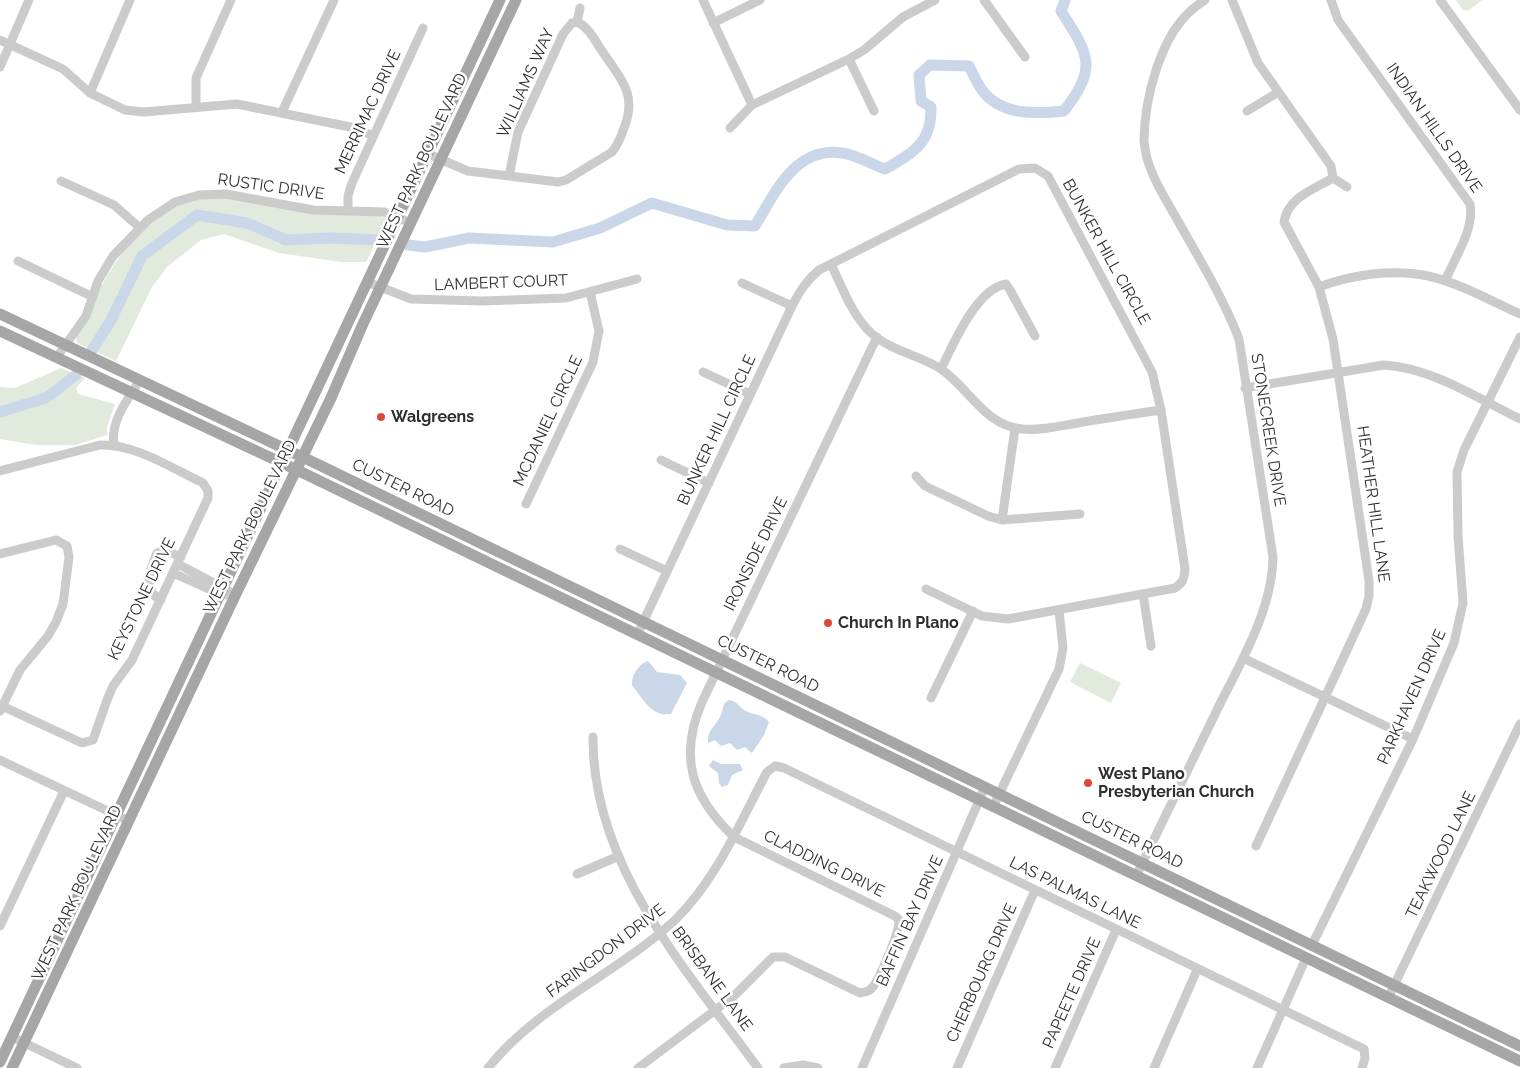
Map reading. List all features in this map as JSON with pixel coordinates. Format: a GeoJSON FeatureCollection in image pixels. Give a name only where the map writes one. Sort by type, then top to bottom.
{"type":"FeatureCollection","features":[{"type":"Feature","properties":{"kind":"main road","name":"WEST PARK BOULEVARD"},"geometry":{"type":"LineString","coordinates":[[0,1062],[500,0]]}},
{"type":"Feature","properties":{"kind":"main road","name":"WEST PARK BOULEVARD"},"geometry":{"type":"LineString","coordinates":[[12,1068],[235,596],[297,470],[380,288],[516,0]]}},
{"type":"Feature","properties":{"kind":"main road","name":"CUSTER ROAD"},"geometry":{"type":"LineString","coordinates":[[0,314],[303,457],[1520,1046]]}},
{"type":"Feature","properties":{"kind":"main road","name":"CUSTER ROAD"},"geometry":{"type":"LineString","coordinates":[[0,331],[297,470],[1520,1061]]}},
{"type":"Feature","properties":{"kind":"main road"},"geometry":{"type":"LineString","coordinates":[[337,346],[350,353]]}},
{"type":"Feature","properties":{"kind":"main road"},"geometry":{"type":"LineString","coordinates":[[161,720],[174,726]]}},
{"type":"Feature","properties":{"kind":"main road"},"geometry":{"type":"LineString","coordinates":[[1306,958],[1312,946]]}},
{"type":"Feature","properties":{"kind":"main road"},"geometry":{"type":"LineString","coordinates":[[1471,1038],[1477,1025]]}},
{"type":"Feature","properties":{"kind":"street"},"geometry":{"type":"LineString","coordinates":[[0,67],[4,42],[29,0]]}},
{"type":"Feature","properties":{"kind":"street"},"geometry":{"type":"LineString","coordinates":[[90,93],[130,0]]}},
{"type":"Feature","properties":{"kind":"street"},"geometry":{"type":"LineString","coordinates":[[196,107],[196,78],[231,0]]}},
{"type":"Feature","properties":{"kind":"street"},"geometry":{"type":"LineString","coordinates":[[282,112],[334,0]]}},
{"type":"Feature","properties":{"kind":"street"},"geometry":{"type":"LineString","coordinates":[[702,0],[752,105]]}},
{"type":"Feature","properties":{"kind":"street"},"geometry":{"type":"LineString","coordinates":[[713,23],[760,0]]}},
{"type":"Feature","properties":{"kind":"street"},"geometry":{"type":"LineString","coordinates":[[730,128],[752,105],[849,59],[870,45],[903,17],[935,0]]}},
{"type":"Feature","properties":{"kind":"street"},"geometry":{"type":"LineString","coordinates":[[984,0],[1025,57]]}},
{"type":"Feature","properties":{"kind":"street","name":"STONECREEK DRIVE"},"geometry":{"type":"LineString","coordinates":[[1136,876],[1243,658],[1264,607],[1270,587],[1273,557],[1239,339],[1229,312],[1152,173],[1144,141],[1147,108],[1161,56],[1180,20],[1205,0]]}},
{"type":"Feature","properties":{"kind":"street"},"geometry":{"type":"LineString","coordinates":[[1232,0],[1258,63],[1277,93],[1331,166],[1333,178],[1347,187]]}},
{"type":"Feature","properties":{"kind":"street","name":"INDIAN HILLS DRIVE"},"geometry":{"type":"LineString","coordinates":[[1331,0],[1338,20],[1470,204],[1471,218],[1468,229],[1445,281]]}},
{"type":"Feature","properties":{"kind":"street"},"geometry":{"type":"LineString","coordinates":[[1440,0],[1520,110]]}},
{"type":"Feature","properties":{"kind":"street","name":"WILLIAMS WAY"},"geometry":{"type":"LineString","coordinates":[[509,176],[518,132],[564,34],[572,23],[577,22],[580,8]]}},
{"type":"Feature","properties":{"kind":"street"},"geometry":{"type":"LineString","coordinates":[[428,154],[468,171],[558,182],[566,180],[612,152],[629,117],[630,96],[594,38],[582,24],[577,22]]}},
{"type":"Feature","properties":{"kind":"street","name":"MERRIMAC DRIVE"},"geometry":{"type":"LineString","coordinates":[[348,210],[349,189],[423,28]]}},
{"type":"Feature","properties":{"kind":"street"},"geometry":{"type":"LineString","coordinates":[[4,42],[63,69],[90,93],[125,110],[136,112],[237,104],[355,128],[373,136]]}},
{"type":"Feature","properties":{"kind":"street"},"geometry":{"type":"LineString","coordinates":[[849,59],[874,111]]}},
{"type":"Feature","properties":{"kind":"street"},"geometry":{"type":"LineString","coordinates":[[1247,111],[1277,93]]}},
{"type":"Feature","properties":{"kind":"street","name":"BUNKER HILL CIRCLE"},"geometry":{"type":"LineString","coordinates":[[637,635],[801,288],[810,278],[830,264],[1019,170],[1035,168],[1048,176],[1146,358],[1161,410],[1186,569],[1183,583],[1175,588],[1008,619],[982,616],[926,589]]}},
{"type":"Feature","properties":{"kind":"street","name":"HEATHER HILL LANE"},"geometry":{"type":"LineString","coordinates":[[1256,846],[1366,609],[1369,596],[1369,581],[1340,372],[1319,287],[1284,222],[1285,214],[1293,201],[1333,178]]}},
{"type":"Feature","properties":{"kind":"street"},"geometry":{"type":"LineString","coordinates":[[60,181],[114,205],[140,228]]}},
{"type":"Feature","properties":{"kind":"street","name":"RUSTIC DRIVE"},"geometry":{"type":"LineString","coordinates":[[57,357],[86,316],[104,270],[113,256],[140,228],[175,202],[208,194],[232,194],[313,210],[377,211],[411,223]]}},
{"type":"Feature","properties":{"kind":"street"},"geometry":{"type":"LineString","coordinates":[[18,261],[93,297]]}},
{"type":"Feature","properties":{"kind":"street"},"geometry":{"type":"LineString","coordinates":[[830,264],[862,323],[884,343],[941,369],[960,385],[983,412],[1001,424],[1015,428],[1044,428],[1161,410]]}},
{"type":"Feature","properties":{"kind":"street"},"geometry":{"type":"LineString","coordinates":[[1319,287],[1344,279],[1388,273],[1429,276],[1445,281],[1520,314]]}},
{"type":"Feature","properties":{"kind":"street","name":"LAMBERT COURT"},"geometry":{"type":"LineString","coordinates":[[367,282],[411,299],[431,301],[547,300],[566,298],[637,279]]}},
{"type":"Feature","properties":{"kind":"street"},"geometry":{"type":"LineString","coordinates":[[742,283],[792,306]]}},
{"type":"Feature","properties":{"kind":"street"},"geometry":{"type":"LineString","coordinates":[[941,369],[964,322],[986,297],[1001,285],[1006,284],[1035,336]]}},
{"type":"Feature","properties":{"kind":"street","name":"MCDANIEL CIRCLE"},"geometry":{"type":"LineString","coordinates":[[526,504],[593,362],[600,331],[590,292]]}},
{"type":"Feature","properties":{"kind":"street","name":"IRONSIDE DRIVE"},"geometry":{"type":"LineString","coordinates":[[734,837],[715,819],[699,793],[690,759],[690,742],[696,717],[877,337]]}},
{"type":"Feature","properties":{"kind":"street","name":"PARKHAVEN DRIVE"},"geometry":{"type":"LineString","coordinates":[[1312,946],[1412,739],[1454,643],[1460,624],[1463,582],[1458,536],[1457,472],[1464,450],[1520,337]]}},
{"type":"Feature","properties":{"kind":"street"},"geometry":{"type":"LineString","coordinates":[[1246,388],[1384,366],[1405,367],[1423,372],[1520,419]]}},
{"type":"Feature","properties":{"kind":"street"},"geometry":{"type":"LineString","coordinates":[[703,372],[750,394]]}},
{"type":"Feature","properties":{"kind":"street"},"geometry":{"type":"LineString","coordinates":[[0,471],[100,445],[114,445],[113,436],[116,422],[140,380]]}},
{"type":"Feature","properties":{"kind":"street"},"geometry":{"type":"LineString","coordinates":[[1002,520],[1015,428]]}},
{"type":"Feature","properties":{"kind":"street","name":"KEYSTONE DRIVE"},"geometry":{"type":"LineString","coordinates":[[1,707],[86,743],[96,737],[106,700],[113,686],[132,660],[208,498],[208,491],[202,483],[130,448],[114,445]]}},
{"type":"Feature","properties":{"kind":"street"},"geometry":{"type":"LineString","coordinates":[[661,460],[709,483]]}},
{"type":"Feature","properties":{"kind":"street"},"geometry":{"type":"LineString","coordinates":[[916,476],[925,486],[988,516],[1002,520],[1080,514]]}},
{"type":"Feature","properties":{"kind":"street"},"geometry":{"type":"LineString","coordinates":[[0,554],[52,540],[61,541],[67,546],[69,557],[63,604],[56,622],[48,636],[20,670],[1,707]]}},
{"type":"Feature","properties":{"kind":"street"},"geometry":{"type":"LineString","coordinates":[[620,549],[667,571]]}},
{"type":"Feature","properties":{"kind":"street"},"geometry":{"type":"LineString","coordinates":[[161,600],[154,595],[148,579],[157,553],[165,550],[222,590]]}},
{"type":"Feature","properties":{"kind":"street"},"geometry":{"type":"LineString","coordinates":[[173,573],[235,596]]}},
{"type":"Feature","properties":{"kind":"street"},"geometry":{"type":"LineString","coordinates":[[1143,594],[1151,646]]}},
{"type":"Feature","properties":{"kind":"street"},"geometry":{"type":"LineString","coordinates":[[993,807],[1059,669],[1063,640],[1059,610]]}},
{"type":"Feature","properties":{"kind":"street"},"geometry":{"type":"LineString","coordinates":[[931,698],[972,611]]}},
{"type":"Feature","properties":{"kind":"street"},"geometry":{"type":"LineString","coordinates":[[1243,658],[1412,739]]}},
{"type":"Feature","properties":{"kind":"street","name":"TEAKWOOD LANE"},"geometry":{"type":"LineString","coordinates":[[1388,998],[1520,724]]}},
{"type":"Feature","properties":{"kind":"street","name":"BRISBANE LANE"},"geometry":{"type":"LineString","coordinates":[[593,737],[593,762],[601,808],[619,856],[642,904],[758,1068]]}},
{"type":"Feature","properties":{"kind":"street"},"geometry":{"type":"LineString","coordinates":[[0,760],[129,821]]}},
{"type":"Feature","properties":{"kind":"street","name":"FARINGDON DRIVE"},"geometry":{"type":"LineString","coordinates":[[488,1068],[509,1043],[527,1028],[660,932],[696,896],[734,837],[767,772],[772,767]]}},
{"type":"Feature","properties":{"kind":"street","name":"LAS PALMAS LANE"},"geometry":{"type":"LineString","coordinates":[[772,767],[784,768],[1197,970],[1364,1049],[1365,1058],[1362,1068]]}},
{"type":"Feature","properties":{"kind":"street","name":"BAFFIN BAY DRIVE"},"geometry":{"type":"LineString","coordinates":[[862,1068],[985,787]]}},
{"type":"Feature","properties":{"kind":"street"},"geometry":{"type":"LineString","coordinates":[[0,926],[64,791]]}},
{"type":"Feature","properties":{"kind":"street","name":"CLADDING DRIVE"},"geometry":{"type":"LineString","coordinates":[[716,1010],[750,982],[776,956],[785,957],[860,993],[867,991],[874,984],[898,930],[899,920],[895,916],[734,837]]}},
{"type":"Feature","properties":{"kind":"street"},"geometry":{"type":"LineString","coordinates":[[576,874],[619,856]]}},
{"type":"Feature","properties":{"kind":"street","name":"CHERBOURG DRIVE"},"geometry":{"type":"LineString","coordinates":[[957,1068],[1035,890]]}},
{"type":"Feature","properties":{"kind":"street","name":"PAPEETE DRIVE"},"geometry":{"type":"LineString","coordinates":[[1055,1068],[1116,930]]}},
{"type":"Feature","properties":{"kind":"street"},"geometry":{"type":"LineString","coordinates":[[1257,1068],[1306,958]]}},
{"type":"Feature","properties":{"kind":"street"},"geometry":{"type":"LineString","coordinates":[[1154,1068],[1197,970]]}},
{"type":"Feature","properties":{"kind":"street"},"geometry":{"type":"LineString","coordinates":[[638,1068],[650,1065],[716,1010]]}},
{"type":"Feature","properties":{"kind":"street"},"geometry":{"type":"LineString","coordinates":[[12,1036],[76,1068]]}},
{"type":"Feature","properties":{"kind":"street"},"geometry":{"type":"LineString","coordinates":[[784,1068],[803,1065],[818,1068]]}},
{"type":"Feature","properties":{"kind":"shaded area"},"geometry":{"type":"Polygon","coordinates":[[[1456,0],[1482,0],[1468,11],[1463,10],[1456,0]]]}},
{"type":"Feature","properties":{"kind":"shaded area"},"geometry":{"type":"Polygon","coordinates":[[[213,197],[375,214],[388,219],[366,262],[341,262],[279,253],[224,234],[201,240],[167,267],[152,287],[116,361],[77,343],[76,337],[104,280],[142,230],[176,206],[190,201],[213,197]]]}},
{"type":"Feature","properties":{"kind":"shaded area"},"geometry":{"type":"Polygon","coordinates":[[[61,368],[85,378],[76,388],[78,394],[115,404],[107,427],[107,435],[75,445],[36,445],[0,439],[0,387],[15,388],[61,368]]]}},
{"type":"Feature","properties":{"kind":"shaded area"},"geometry":{"type":"Polygon","coordinates":[[[1080,663],[1121,683],[1111,703],[1070,682],[1080,663]]]}},
{"type":"Feature","properties":{"kind":"water"},"geometry":{"type":"Polygon","coordinates":[[[648,661],[657,672],[680,675],[687,683],[671,714],[658,713],[653,710],[632,685],[636,671],[648,661]]]}},
{"type":"Feature","properties":{"kind":"water"},"geometry":{"type":"Polygon","coordinates":[[[729,700],[749,713],[764,717],[769,722],[764,735],[752,753],[745,747],[737,750],[730,743],[721,746],[715,740],[708,743],[710,732],[720,717],[725,703],[729,700]]]}},
{"type":"Feature","properties":{"kind":"water"},"geometry":{"type":"Polygon","coordinates":[[[713,760],[721,764],[740,764],[743,770],[732,775],[728,785],[722,787],[719,783],[718,773],[709,766],[713,760]]]}},
{"type":"Feature","properties":{"kind":"waterway"},"geometry":{"type":"LineString","coordinates":[[408,245],[425,247],[469,238],[553,242],[600,228],[652,203],[727,225],[755,226],[788,174],[799,164],[811,157],[826,153],[842,153],[885,169],[904,158],[919,146],[928,130],[931,107],[921,101],[919,75],[930,65],[969,66],[982,90],[999,105],[1009,109],[1031,113],[1064,111],[1082,83],[1086,61],[1078,39],[1061,11],[1065,0]]}},
{"type":"Feature","properties":{"kind":"waterway"},"geometry":{"type":"LineString","coordinates":[[92,350],[110,322],[142,256],[197,215],[247,223],[286,240],[331,238],[378,240]]}},
{"type":"Feature","properties":{"kind":"waterway"},"geometry":{"type":"LineString","coordinates":[[0,412],[46,398],[76,375]]}},
{"type":"Feature","properties":{"kind":"place","name":"Walgreens"},"geometry":{"type":"Point","coordinates":[381,417]}},
{"type":"Feature","properties":{"kind":"place","name":"Church In Plano"},"geometry":{"type":"Point","coordinates":[828,623]}},
{"type":"Feature","properties":{"kind":"place","name":"West Plano Presbyterian Church"},"geometry":{"type":"Point","coordinates":[1088,783]}}]}
